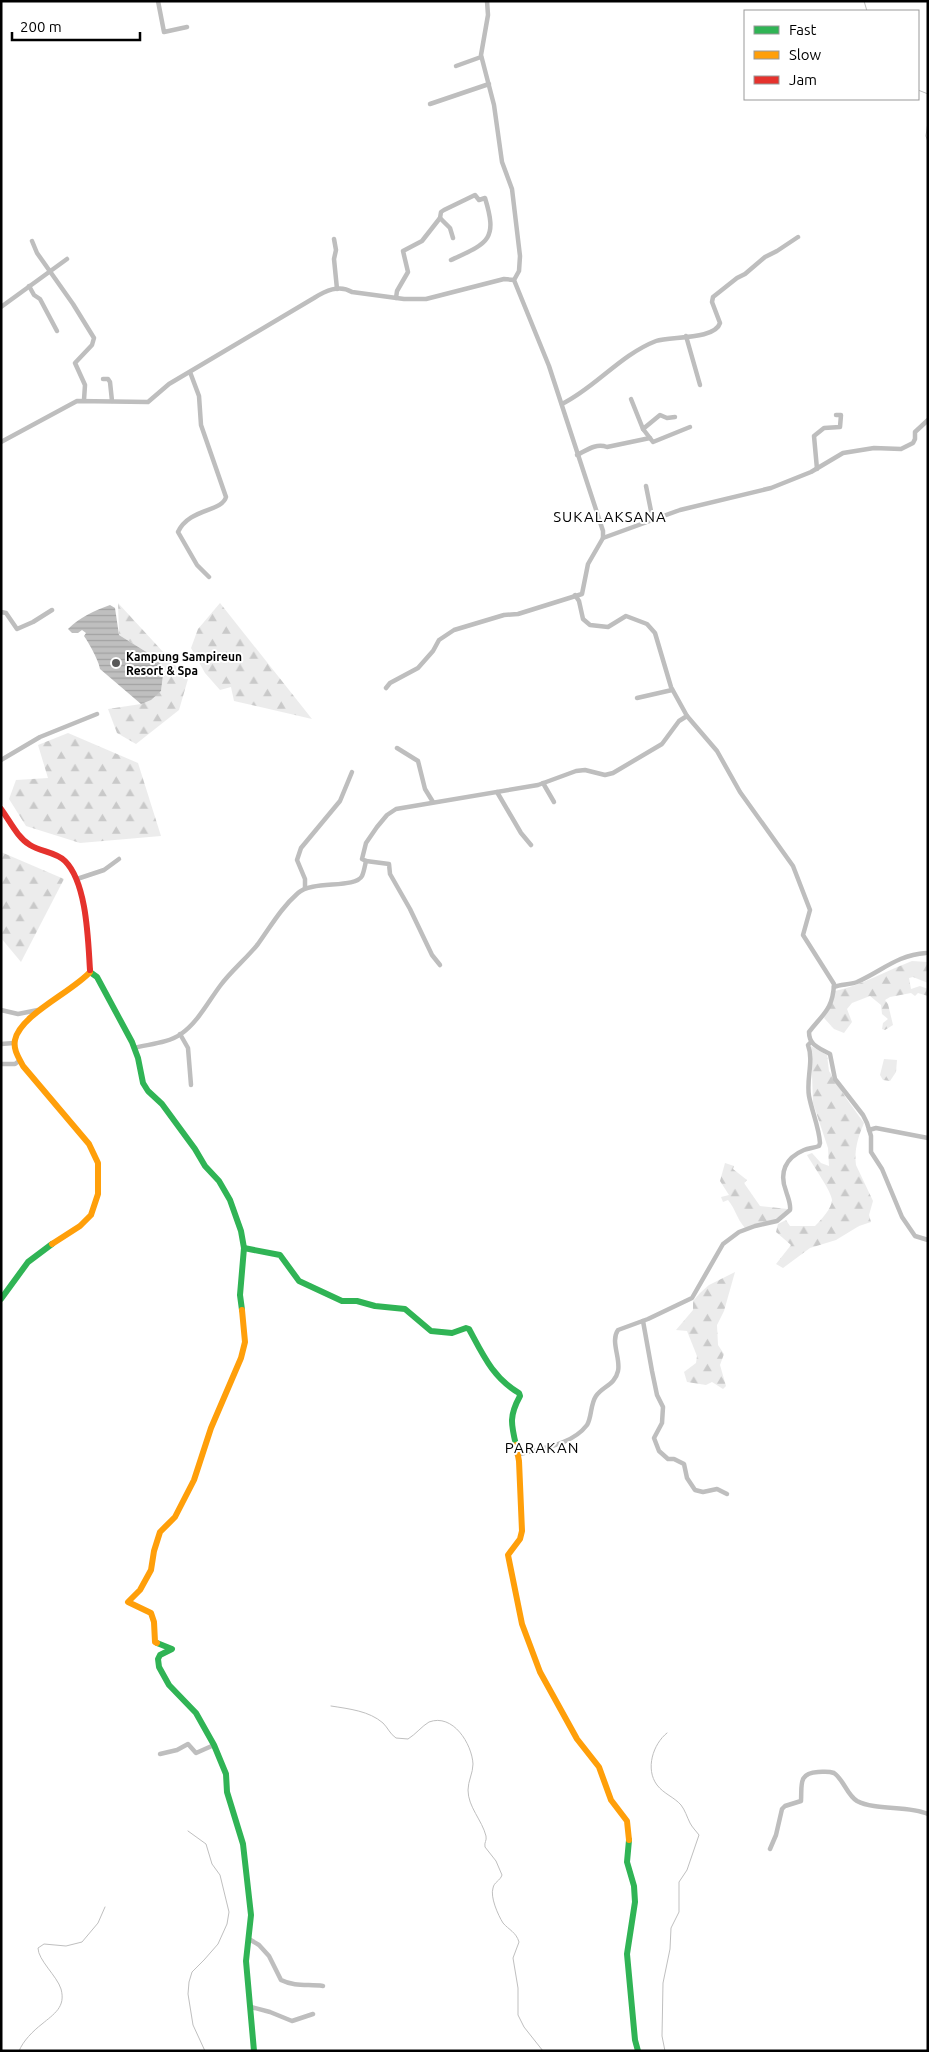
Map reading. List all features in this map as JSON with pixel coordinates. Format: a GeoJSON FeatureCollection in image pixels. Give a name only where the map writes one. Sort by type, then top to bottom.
{"type":"FeatureCollection","features":[{"type":"Feature","properties":{"kind":"street"},"geometry":{"type":"LineString","coordinates":[[158,1],[164,32],[187,27]]}},
{"type":"Feature","properties":{"kind":"street"},"geometry":{"type":"LineString","coordinates":[[386,688],[390,683],[418,668],[433,651],[439,640],[454,630],[505,614],[518,614],[582,594],[588,564],[603,538],[603,531],[562,404],[541,345],[530,323],[514,280],[519,271],[520,256],[514,202],[512,189],[502,162],[500,136],[481,57],[481,44],[488,15],[488,1]]}},
{"type":"Feature","properties":{"kind":"street"},"geometry":{"type":"LineString","coordinates":[[456,66],[481,57]]}},
{"type":"Feature","properties":{"kind":"street"},"geometry":{"type":"LineString","coordinates":[[430,104],[489,84]]}},
{"type":"Feature","properties":{"kind":"street"},"geometry":{"type":"LineString","coordinates":[[396,298],[398,289],[408,272],[403,251],[422,241],[444,210],[475,195],[479,200],[485,198],[491,218],[490,236],[482,244],[451,260]]}},
{"type":"Feature","properties":{"kind":"street"},"geometry":{"type":"LineString","coordinates":[[440,218],[450,227],[453,238]]}},
{"type":"Feature","properties":{"kind":"street"},"geometry":{"type":"LineString","coordinates":[[562,404],[582,393],[611,369],[654,342],[708,333],[719,326],[720,322],[712,302],[713,297],[765,257],[798,238]]}},
{"type":"Feature","properties":{"kind":"street"},"geometry":{"type":"LineString","coordinates":[[334,239],[337,289]]}},
{"type":"Feature","properties":{"kind":"street"},"geometry":{"type":"LineString","coordinates":[[32,241],[37,253],[94,338],[92,345],[75,364],[85,384],[84,400]]}},
{"type":"Feature","properties":{"kind":"street"},"geometry":{"type":"LineString","coordinates":[[1,307],[67,259]]}},
{"type":"Feature","properties":{"kind":"street"},"geometry":{"type":"LineString","coordinates":[[1,442],[75,402],[84,400],[150,401],[165,387],[325,292],[347,289],[352,292],[396,298],[426,299],[504,280],[514,280]]}},
{"type":"Feature","properties":{"kind":"street"},"geometry":{"type":"LineString","coordinates":[[29,286],[34,295],[40,299],[57,330]]}},
{"type":"Feature","properties":{"kind":"street"},"geometry":{"type":"LineString","coordinates":[[686,336],[700,385]]}},
{"type":"Feature","properties":{"kind":"street"},"geometry":{"type":"LineString","coordinates":[[190,372],[199,396],[201,425],[226,497],[221,504],[191,516],[178,532],[197,565],[209,577]]}},
{"type":"Feature","properties":{"kind":"street"},"geometry":{"type":"LineString","coordinates":[[103,379],[108,379],[110,382],[112,401]]}},
{"type":"Feature","properties":{"kind":"street"},"geometry":{"type":"LineString","coordinates":[[631,399],[643,429],[655,442],[690,427]]}},
{"type":"Feature","properties":{"kind":"street"},"geometry":{"type":"LineString","coordinates":[[643,429],[660,415],[675,418]]}},
{"type":"Feature","properties":{"kind":"street"},"geometry":{"type":"LineString","coordinates":[[817,469],[814,436],[823,428],[840,427],[842,415],[836,415]]}},
{"type":"Feature","properties":{"kind":"street"},"geometry":{"type":"LineString","coordinates":[[603,538],[680,510],[771,488],[817,469],[834,457],[848,452],[874,448],[901,449],[907,447],[916,439],[914,432],[928,420]]}},
{"type":"Feature","properties":{"kind":"street"},"geometry":{"type":"LineString","coordinates":[[577,455],[593,447],[602,445],[608,447],[650,438]]}},
{"type":"Feature","properties":{"kind":"street"},"geometry":{"type":"LineString","coordinates":[[646,486],[653,521]]}},
{"type":"Feature","properties":{"kind":"street"},"geometry":{"type":"LineString","coordinates":[[575,595],[579,601],[583,619],[590,625],[608,627],[626,616],[647,624],[655,633],[672,690],[687,716],[697,730],[717,751],[740,792],[792,866],[810,910],[804,935],[832,980],[834,987],[828,1008],[820,1021],[809,1032],[811,1042],[816,1047],[830,1054],[835,1079],[863,1115],[871,1136],[871,1152],[882,1169],[902,1217],[915,1236],[928,1240]]}},
{"type":"Feature","properties":{"kind":"street"},"geometry":{"type":"LineString","coordinates":[[1,612],[6,613],[17,629],[52,610]]}},
{"type":"Feature","properties":{"kind":"street"},"geometry":{"type":"LineString","coordinates":[[636,698],[672,690]]}},
{"type":"Feature","properties":{"kind":"street"},"geometry":{"type":"LineString","coordinates":[[1,760],[40,737],[97,714]]}},
{"type":"Feature","properties":{"kind":"street"},"geometry":{"type":"LineString","coordinates":[[440,966],[390,874],[389,864],[387,862],[362,860],[366,843],[387,815],[396,809],[543,783],[576,771],[585,770],[605,775],[613,773],[662,744],[679,721],[687,716]]}},
{"type":"Feature","properties":{"kind":"street"},"geometry":{"type":"LineString","coordinates":[[396,748],[418,761],[425,789],[433,802]]}},
{"type":"Feature","properties":{"kind":"street"},"geometry":{"type":"LineString","coordinates":[[305,888],[305,879],[297,860],[301,848],[340,801],[352,772]]}},
{"type":"Feature","properties":{"kind":"street"},"geometry":{"type":"LineString","coordinates":[[543,783],[554,802]]}},
{"type":"Feature","properties":{"kind":"street"},"geometry":{"type":"LineString","coordinates":[[497,792],[520,833],[531,845]]}},
{"type":"Feature","properties":{"kind":"street"},"geometry":{"type":"LineString","coordinates":[[1,809],[27,843],[66,861],[77,879],[85,917],[90,972],[82,981],[42,1009],[20,1030],[14,1043],[19,1061],[48,1098],[89,1143],[97,1162],[98,1190],[94,1210],[85,1222],[33,1257],[12,1289],[1,1300]]}},
{"type":"Feature","properties":{"kind":"street"},"geometry":{"type":"LineString","coordinates":[[77,879],[104,870],[119,859]]}},
{"type":"Feature","properties":{"kind":"street"},"geometry":{"type":"LineString","coordinates":[[134,1048],[161,1042],[180,1034],[205,1008],[226,978],[258,944],[283,907],[299,891],[305,888],[359,879],[363,875],[366,861]]}},
{"type":"Feature","properties":{"kind":"street"},"geometry":{"type":"LineString","coordinates":[[834,987],[855,982],[911,954],[926,954]]}},
{"type":"Feature","properties":{"kind":"street"},"geometry":{"type":"LineString","coordinates":[[90,972],[97,977],[116,1009],[138,1058],[141,1078],[148,1091],[162,1104],[208,1171],[219,1181],[225,1191],[239,1223],[244,1248],[240,1295],[245,1342],[241,1358],[212,1428],[194,1480],[175,1517],[160,1532],[154,1550],[151,1570],[140,1590],[128,1600],[131,1605],[147,1609],[152,1614],[155,1642],[172,1650],[161,1653],[159,1656],[159,1667],[163,1675],[196,1713],[214,1745],[226,1774],[227,1792],[243,1844],[252,1915],[246,1961],[254,2051]]}},
{"type":"Feature","properties":{"kind":"street"},"geometry":{"type":"LineString","coordinates":[[1,1010],[18,1014],[42,1009]]}},
{"type":"Feature","properties":{"kind":"street"},"geometry":{"type":"LineString","coordinates":[[180,1034],[188,1048],[192,1085]]}},
{"type":"Feature","properties":{"kind":"street"},"geometry":{"type":"LineString","coordinates":[[517,1455],[566,1442],[587,1425],[596,1396],[611,1385],[619,1369],[616,1333],[621,1328],[643,1321],[692,1298],[723,1244],[739,1232],[777,1221],[790,1210],[790,1201],[782,1182],[788,1164],[799,1152],[815,1148],[820,1143],[813,1105],[809,1097],[811,1055],[808,1045],[811,1042]]}},
{"type":"Feature","properties":{"kind":"street"},"geometry":{"type":"LineString","coordinates":[[1,1044],[14,1043]]}},
{"type":"Feature","properties":{"kind":"street"},"geometry":{"type":"LineString","coordinates":[[1,1064],[15,1064],[19,1061]]}},
{"type":"Feature","properties":{"kind":"street"},"geometry":{"type":"LineString","coordinates":[[869,1130],[876,1128],[928,1138]]}},
{"type":"Feature","properties":{"kind":"street"},"geometry":{"type":"LineString","coordinates":[[244,1248],[280,1255],[299,1281],[342,1301],[357,1301],[375,1306],[405,1309],[411,1312],[431,1331],[452,1333],[466,1328],[469,1329],[483,1357],[500,1380],[520,1394],[511,1416],[517,1455],[522,1531],[521,1540],[510,1549],[508,1555],[524,1630],[540,1672],[577,1739],[599,1768],[610,1800],[625,1817],[630,1831],[628,1862],[634,1886],[635,1902],[627,1954],[638,2051]]}},
{"type":"Feature","properties":{"kind":"street"},"geometry":{"type":"LineString","coordinates":[[643,1321],[657,1395],[663,1407],[662,1423],[655,1434],[658,1451],[668,1459],[674,1459],[684,1464],[687,1478],[695,1490],[703,1492],[717,1489],[727,1494]]}},
{"type":"Feature","properties":{"kind":"street"},"geometry":{"type":"LineString","coordinates":[[160,1754],[177,1750],[188,1744],[196,1753],[214,1745]]}},
{"type":"Feature","properties":{"kind":"street"},"geometry":{"type":"LineString","coordinates":[[770,1849],[776,1835],[782,1809],[785,1806],[802,1801],[802,1782],[806,1774],[811,1772],[829,1771],[834,1773],[858,1801],[899,1809],[916,1810],[928,1814]]}},
{"type":"Feature","properties":{"kind":"street"},"geometry":{"type":"LineString","coordinates":[[250,1939],[259,1945],[269,1956],[281,1980],[298,1985],[323,1986]]}},
{"type":"Feature","properties":{"kind":"street"},"geometry":{"type":"LineString","coordinates":[[251,2007],[292,2021],[313,2014]]}},
{"type":"Feature","properties":{"kind":"green space"},"geometry":{"type":"Polygon","coordinates":[[[118,603],[188,679],[179,710],[136,744],[117,733],[108,709],[141,704],[161,691],[164,667],[148,653],[119,635],[118,603]]]}},
{"type":"Feature","properties":{"kind":"green space"},"geometry":{"type":"Polygon","coordinates":[[[220,603],[312,719],[234,701],[231,687],[220,690],[205,673],[191,648],[198,629],[220,603]]]}},
{"type":"Feature","properties":{"kind":"green space"},"geometry":{"type":"Polygon","coordinates":[[[68,733],[138,763],[161,836],[80,843],[26,826],[9,799],[16,780],[48,778],[38,745],[68,733]]]}},
{"type":"Feature","properties":{"kind":"green space"},"geometry":{"type":"Polygon","coordinates":[[[1,852],[64,879],[21,962],[1,938],[1,852]]]}},
{"type":"Feature","properties":{"kind":"green space"},"geometry":{"type":"Polygon","coordinates":[[[912,961],[928,962],[928,983],[913,977],[909,978],[911,989],[920,986],[928,989],[928,996],[918,993],[915,996],[911,993],[890,997],[885,1000],[888,1004],[893,1025],[885,1030],[882,1029],[883,1023],[888,1019],[882,1014],[881,1005],[870,996],[852,1003],[847,1009],[852,1022],[844,1033],[834,1029],[824,1018],[835,991],[864,982],[912,961]]]}},
{"type":"Feature","properties":{"kind":"green space"},"geometry":{"type":"Polygon","coordinates":[[[811,1046],[827,1055],[829,1071],[864,1123],[857,1144],[856,1165],[873,1201],[869,1215],[871,1222],[859,1226],[836,1240],[810,1248],[783,1268],[776,1264],[791,1245],[776,1232],[778,1224],[786,1220],[790,1226],[815,1226],[832,1203],[831,1196],[807,1155],[812,1153],[821,1163],[829,1166],[828,1148],[813,1103],[811,1046]]]}},
{"type":"Feature","properties":{"kind":"green space"},"geometry":{"type":"Polygon","coordinates":[[[884,1059],[897,1060],[896,1072],[890,1081],[883,1080],[880,1075],[884,1059]]]}},
{"type":"Feature","properties":{"kind":"green space"},"geometry":{"type":"Polygon","coordinates":[[[725,1163],[734,1166],[733,1169],[747,1180],[744,1183],[760,1206],[788,1209],[774,1221],[745,1228],[728,1200],[723,1202],[721,1197],[729,1195],[720,1181],[725,1163]]]}},
{"type":"Feature","properties":{"kind":"green space"},"geometry":{"type":"Polygon","coordinates":[[[735,1272],[724,1311],[717,1325],[718,1345],[724,1354],[720,1365],[726,1386],[723,1389],[712,1382],[706,1385],[687,1382],[684,1372],[696,1363],[697,1356],[687,1331],[676,1330],[693,1310],[693,1301],[700,1293],[709,1285],[735,1272]]]}},
{"type":"Feature","properties":{"kind":"shaded area"},"geometry":{"type":"Polygon","coordinates":[[[110,605],[115,608],[119,635],[148,653],[164,667],[161,691],[151,700],[141,704],[100,669],[96,657],[84,636],[86,633],[82,630],[78,633],[72,633],[68,629],[77,621],[110,605]]]}},
{"type":"Feature","properties":{"kind":"waterway"},"geometry":{"type":"LineString","coordinates":[[864,1],[867,10]]}},
{"type":"Feature","properties":{"kind":"waterway"},"geometry":{"type":"LineString","coordinates":[[919,90],[928,94]]}},
{"type":"Feature","properties":{"kind":"waterway"},"geometry":{"type":"LineString","coordinates":[[928,122],[926,136],[928,142]]}},
{"type":"Feature","properties":{"kind":"waterway"},"geometry":{"type":"LineString","coordinates":[[331,1706],[359,1711],[372,1716],[383,1723],[396,1738],[408,1739],[429,1722],[438,1720],[453,1726],[465,1740],[472,1756],[473,1764],[468,1787],[470,1802],[482,1824],[486,1836],[485,1847],[496,1861],[502,1875],[492,1892],[494,1901],[503,1923],[514,1933],[519,1942],[513,1958],[518,1988],[518,2015],[524,2027],[543,2051]]}},
{"type":"Feature","properties":{"kind":"waterway"},"geometry":{"type":"LineString","coordinates":[[665,2051],[662,2036],[663,1983],[670,1949],[671,1928],[679,1912],[679,1882],[687,1870],[699,1835],[681,1805],[660,1788],[653,1779],[652,1757],[658,1744],[667,1733]]}},
{"type":"Feature","properties":{"kind":"waterway"},"geometry":{"type":"LineString","coordinates":[[188,1831],[206,1844],[212,1864],[220,1875],[229,1912],[227,1924],[218,1944],[192,1972],[189,1982],[188,1994],[193,2025],[205,2051]]}},
{"type":"Feature","properties":{"kind":"waterway"},"geometry":{"type":"LineString","coordinates":[[19,2051],[29,2036],[58,2010],[62,2001],[59,1984],[41,1958],[38,1948],[44,1944],[66,1946],[82,1942],[98,1923],[105,1907]]}},
{"type":"Feature","properties":{"kind":"traffic: fast"},"geometry":{"type":"LineString","coordinates":[[90,972],[97,977],[132,1042],[138,1058],[143,1083],[148,1091],[162,1104],[205,1166],[219,1181],[230,1200],[241,1231],[244,1248],[240,1295],[242,1310]]}},
{"type":"Feature","properties":{"kind":"traffic: fast"},"geometry":{"type":"LineString","coordinates":[[1,1299],[28,1262],[52,1244]]}},
{"type":"Feature","properties":{"kind":"traffic: fast"},"geometry":{"type":"LineString","coordinates":[[244,1248],[280,1255],[299,1281],[342,1301],[357,1301],[375,1306],[405,1309],[431,1331],[452,1333],[466,1328],[469,1329],[495,1373],[519,1393],[520,1396],[514,1409],[512,1420],[516,1445]]}},
{"type":"Feature","properties":{"kind":"traffic: fast"},"geometry":{"type":"LineString","coordinates":[[157,1643],[172,1649],[160,1655],[158,1659],[159,1667],[169,1685],[196,1713],[214,1745],[226,1774],[227,1792],[243,1844],[251,1915],[246,1961],[254,2051]]}},
{"type":"Feature","properties":{"kind":"traffic: fast"},"geometry":{"type":"LineString","coordinates":[[629,1840],[627,1862],[634,1886],[635,1902],[627,1954],[635,2040],[638,2051]]}},
{"type":"Feature","properties":{"kind":"traffic: slow"},"geometry":{"type":"LineString","coordinates":[[52,1244],[80,1226],[91,1215],[98,1194],[98,1163],[89,1144],[23,1066],[16,1051],[15,1040],[26,1022],[82,980],[90,970]]}},
{"type":"Feature","properties":{"kind":"traffic: slow"},"geometry":{"type":"LineString","coordinates":[[157,1643],[155,1642],[154,1622],[151,1613],[128,1602],[140,1590],[151,1570],[160,1532],[175,1517],[194,1480],[211,1428],[241,1358],[245,1342],[242,1310]]}},
{"type":"Feature","properties":{"kind":"traffic: slow"},"geometry":{"type":"LineString","coordinates":[[516,1445],[519,1461],[522,1531],[520,1539],[508,1555],[522,1624],[540,1672],[577,1739],[599,1767],[611,1800],[627,1821],[629,1840]]}},
{"type":"Feature","properties":{"kind":"traffic: jam"},"geometry":{"type":"LineString","coordinates":[[1,809],[25,842],[61,858],[72,871],[78,883],[85,912],[90,970]]}},
{"type":"Feature","properties":{"kind":"place","name":"Kampung Sampireun Resort & Spa"},"geometry":{"type":"Point","coordinates":[116,663]}},
{"type":"Feature","properties":{"kind":"district","name":"SUKALAKSANA"},"geometry":{"type":"Point","coordinates":[610,516]}},
{"type":"Feature","properties":{"kind":"district","name":"PARAKAN"},"geometry":{"type":"Point","coordinates":[542,1447]}}]}
